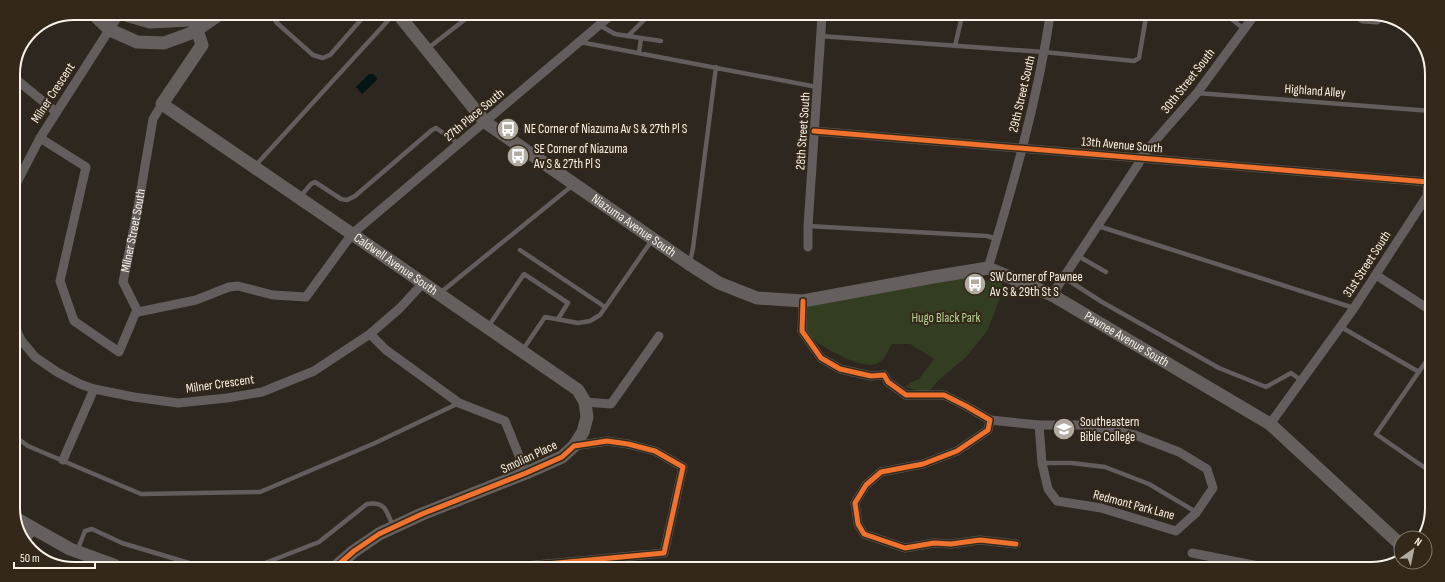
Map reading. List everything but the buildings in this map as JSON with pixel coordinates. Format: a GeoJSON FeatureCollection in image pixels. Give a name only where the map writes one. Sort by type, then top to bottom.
{"type":"FeatureCollection","features":[{"type":"Feature","properties":{"kind":"street"},"geometry":{"type":"LineString","coordinates":[[99,20],[110,30],[136,42],[164,43],[194,32],[197,20]]}},
{"type":"Feature","properties":{"kind":"street","name":"Milner Crescent"},"geometry":{"type":"LineString","coordinates":[[20,177],[40,138],[56,112],[116,20]]}},
{"type":"Feature","properties":{"kind":"street"},"geometry":{"type":"LineString","coordinates":[[143,20],[150,22],[190,20]]}},
{"type":"Feature","properties":{"kind":"street","name":"Milner Street South"},"geometry":{"type":"LineString","coordinates":[[138,312],[123,282],[137,213],[153,119],[202,45],[197,20]]}},
{"type":"Feature","properties":{"kind":"street","name":"Niazuma Avenue South"},"geometry":{"type":"LineString","coordinates":[[403,20],[485,122],[573,185],[719,283],[757,298],[803,301]]}},
{"type":"Feature","properties":{"kind":"street","name":"27th Place South"},"geometry":{"type":"LineString","coordinates":[[138,312],[196,300],[238,286],[273,295],[306,297],[352,234],[605,20]]}},
{"type":"Feature","properties":{"kind":"street","name":"28th Street South"},"geometry":{"type":"LineString","coordinates":[[808,247],[808,226],[822,20]]}},
{"type":"Feature","properties":{"kind":"street","name":"29th Street South"},"geometry":{"type":"LineString","coordinates":[[988,268],[1023,148],[1044,52],[1049,20]]}},
{"type":"Feature","properties":{"kind":"street","name":"30th Street South"},"geometry":{"type":"LineString","coordinates":[[1052,295],[1139,163],[1140,158],[1197,93],[1251,20]]}},
{"type":"Feature","properties":{"kind":"street"},"geometry":{"type":"LineString","coordinates":[[20,83],[56,112]]}},
{"type":"Feature","properties":{"kind":"street","name":"Caldwell Avenue South"},"geometry":{"type":"LineString","coordinates":[[162,104],[578,390],[585,402]]}},
{"type":"Feature","properties":{"kind":"street","name":"13th Avenue South"},"geometry":{"type":"LineString","coordinates":[[814,131],[1425,182]]}},
{"type":"Feature","properties":{"kind":"street"},"geometry":{"type":"LineString","coordinates":[[40,138],[86,167],[60,281],[74,321],[118,352],[135,314],[138,312]]}},
{"type":"Feature","properties":{"kind":"street","name":"31st Street South"},"geometry":{"type":"LineString","coordinates":[[1270,424],[1341,327],[1425,199]]}},
{"type":"Feature","properties":{"kind":"street"},"geometry":{"type":"LineString","coordinates":[[988,268],[803,301],[802,331],[821,358],[840,369],[871,376],[884,375],[888,382],[906,395],[944,395],[990,420],[988,430],[956,451],[923,464],[881,472],[866,485],[856,502],[858,524],[864,534],[905,548],[980,540],[1016,544]]}},
{"type":"Feature","properties":{"kind":"street","name":"Pawnee Avenue South"},"geometry":{"type":"LineString","coordinates":[[988,268],[1052,295],[1270,424],[1393,538]]}},
{"type":"Feature","properties":{"kind":"street"},"geometry":{"type":"LineString","coordinates":[[1376,275],[1425,307]]}},
{"type":"Feature","properties":{"kind":"street","name":"Milner Crescent"},"geometry":{"type":"LineString","coordinates":[[20,336],[35,357],[58,372],[94,389],[134,398],[178,403],[227,398],[262,392],[314,371],[370,334],[400,308],[423,283]]}},
{"type":"Feature","properties":{"kind":"street"},"geometry":{"type":"LineString","coordinates":[[370,334],[386,350],[459,403],[505,421],[526,473]]}},
{"type":"Feature","properties":{"kind":"street"},"geometry":{"type":"LineString","coordinates":[[574,446],[583,432],[588,416],[585,402],[611,404],[659,336]]}},
{"type":"Feature","properties":{"kind":"street"},"geometry":{"type":"LineString","coordinates":[[62,460],[94,389]]}},
{"type":"Feature","properties":{"kind":"street","name":"Redmont Park Lane"},"geometry":{"type":"LineString","coordinates":[[990,420],[1039,425],[1084,425],[1135,435],[1179,452],[1206,469],[1213,488],[1196,512],[1176,531],[1101,508],[1057,501],[1048,489],[1042,463],[1039,425]]}},
{"type":"Feature","properties":{"kind":"street","name":"Smolian Place"},"geometry":{"type":"LineString","coordinates":[[341,562],[354,551],[379,534],[393,527],[526,473],[562,456],[574,446],[607,441],[628,444],[655,451],[683,467],[664,553],[568,562]]}},
{"type":"Feature","properties":{"kind":"street"},"geometry":{"type":"LineString","coordinates":[[22,521],[70,548],[106,562]]}},
{"type":"Feature","properties":{"kind":"street"},"geometry":{"type":"LineString","coordinates":[[28,536],[35,529]]}},
{"type":"Feature","properties":{"kind":"street"},"geometry":{"type":"LineString","coordinates":[[1192,553],[1238,562]]}},
{"type":"Feature","properties":{"kind":"lane"},"geometry":{"type":"LineString","coordinates":[[275,20],[313,55],[322,58],[330,55],[361,20]]}},
{"type":"Feature","properties":{"kind":"lane"},"geometry":{"type":"LineString","coordinates":[[254,167],[389,20]]}},
{"type":"Feature","properties":{"kind":"lane"},"geometry":{"type":"LineString","coordinates":[[426,49],[464,20]]}},
{"type":"Feature","properties":{"kind":"lane"},"geometry":{"type":"LineString","coordinates":[[628,36],[644,20]]}},
{"type":"Feature","properties":{"kind":"lane"},"geometry":{"type":"LineString","coordinates":[[956,46],[961,20]]}},
{"type":"Feature","properties":{"kind":"lane"},"geometry":{"type":"LineString","coordinates":[[820,36],[1044,52],[1134,61],[1139,58],[1145,20]]}},
{"type":"Feature","properties":{"kind":"lane"},"geometry":{"type":"LineString","coordinates":[[1233,20],[1244,29]]}},
{"type":"Feature","properties":{"kind":"lane"},"geometry":{"type":"LineString","coordinates":[[599,25],[615,34],[661,42]]}},
{"type":"Feature","properties":{"kind":"lane"},"geometry":{"type":"LineString","coordinates":[[639,53],[641,38]]}},
{"type":"Feature","properties":{"kind":"lane"},"geometry":{"type":"LineString","coordinates":[[580,42],[817,87]]}},
{"type":"Feature","properties":{"kind":"lane"},"geometry":{"type":"LineString","coordinates":[[689,264],[693,248],[716,67]]}},
{"type":"Feature","properties":{"kind":"lane","name":"Highland Alley"},"geometry":{"type":"LineString","coordinates":[[1197,93],[1425,111]]}},
{"type":"Feature","properties":{"kind":"lane"},"geometry":{"type":"LineString","coordinates":[[299,198],[314,182],[341,199],[347,200],[355,196],[436,128],[458,144]]}},
{"type":"Feature","properties":{"kind":"lane"},"geometry":{"type":"LineString","coordinates":[[439,294],[573,185]]}},
{"type":"Feature","properties":{"kind":"lane"},"geometry":{"type":"LineString","coordinates":[[808,226],[988,236],[997,239]]}},
{"type":"Feature","properties":{"kind":"lane"},"geometry":{"type":"LineString","coordinates":[[1098,226],[1354,308]]}},
{"type":"Feature","properties":{"kind":"lane"},"geometry":{"type":"LineString","coordinates":[[522,351],[545,317],[578,323],[590,321],[600,315],[652,239]]}},
{"type":"Feature","properties":{"kind":"lane"},"geometry":{"type":"LineString","coordinates":[[520,250],[605,307]]}},
{"type":"Feature","properties":{"kind":"lane"},"geometry":{"type":"LineString","coordinates":[[1078,256],[1106,272]]}},
{"type":"Feature","properties":{"kind":"lane"},"geometry":{"type":"LineString","coordinates":[[487,327],[524,274],[568,303],[558,319]]}},
{"type":"Feature","properties":{"kind":"lane"},"geometry":{"type":"LineString","coordinates":[[1063,277],[1102,302],[1219,368],[1266,387],[1291,373],[1302,381]]}},
{"type":"Feature","properties":{"kind":"lane"},"geometry":{"type":"LineString","coordinates":[[1341,327],[1419,372]]}},
{"type":"Feature","properties":{"kind":"lane"},"geometry":{"type":"LineString","coordinates":[[1425,363],[1376,434],[1425,468]]}},
{"type":"Feature","properties":{"kind":"lane"},"geometry":{"type":"LineString","coordinates":[[20,440],[28,446],[141,494],[260,492],[376,443],[459,403]]}},
{"type":"Feature","properties":{"kind":"lane"},"geometry":{"type":"LineString","coordinates":[[1042,463],[1072,463],[1105,466],[1149,484],[1196,512]]}},
{"type":"Feature","properties":{"kind":"lane"},"geometry":{"type":"LineString","coordinates":[[270,562],[319,542],[367,504],[381,504],[384,507],[393,527]]}},
{"type":"Feature","properties":{"kind":"lane"},"geometry":{"type":"LineString","coordinates":[[77,551],[85,532],[92,529],[122,543],[186,562]]}},
{"type":"Feature","properties":{"kind":"green space","name":"Hugo Black Park"},"geometry":{"type":"Polygon","coordinates":[[[965,278],[1002,283],[999,301],[987,331],[966,357],[939,380],[930,391],[922,392],[905,387],[919,379],[934,359],[910,344],[892,344],[880,362],[872,365],[864,364],[846,358],[828,349],[816,341],[805,330],[808,303],[965,278]]]}},
{"type":"Feature","properties":{"kind":"shaded area"},"geometry":{"type":"Polygon","coordinates":[[[369,74],[373,74],[377,78],[376,81],[362,94],[356,87],[369,74]]]}},
{"type":"Feature","properties":{"kind":"cycle path"},"geometry":{"type":"LineString","coordinates":[[814,131],[1425,182]]}},
{"type":"Feature","properties":{"kind":"cycle path"},"geometry":{"type":"LineString","coordinates":[[803,301],[802,331],[821,358],[840,369],[871,376],[884,375],[888,382],[906,395],[944,395],[990,420],[988,430],[957,451],[923,464],[881,472],[866,485],[855,503],[858,524],[864,534],[905,548],[934,543],[951,544],[980,540],[1016,544]]}},
{"type":"Feature","properties":{"kind":"cycle path"},"geometry":{"type":"LineString","coordinates":[[341,562],[354,551],[379,534],[422,514],[526,473],[562,457],[574,446],[607,441],[628,444],[655,451],[683,467],[664,553],[568,562]]}},
{"type":"Feature","properties":{"kind":"place","name":"NE Corner of Niazuma Av S & 27th Pl S"},"geometry":{"type":"Point","coordinates":[508,129]}},
{"type":"Feature","properties":{"kind":"place","name":"SE Corner of Niazuma Av S & 27th Pl S"},"geometry":{"type":"Point","coordinates":[518,156]}},
{"type":"Feature","properties":{"kind":"place","name":"SW Corner of Pawnee Av S & 29th St S"},"geometry":{"type":"Point","coordinates":[975,284]}},
{"type":"Feature","properties":{"kind":"place","name":"Southeastern Bible College"},"geometry":{"type":"Point","coordinates":[1064,429]}}]}
